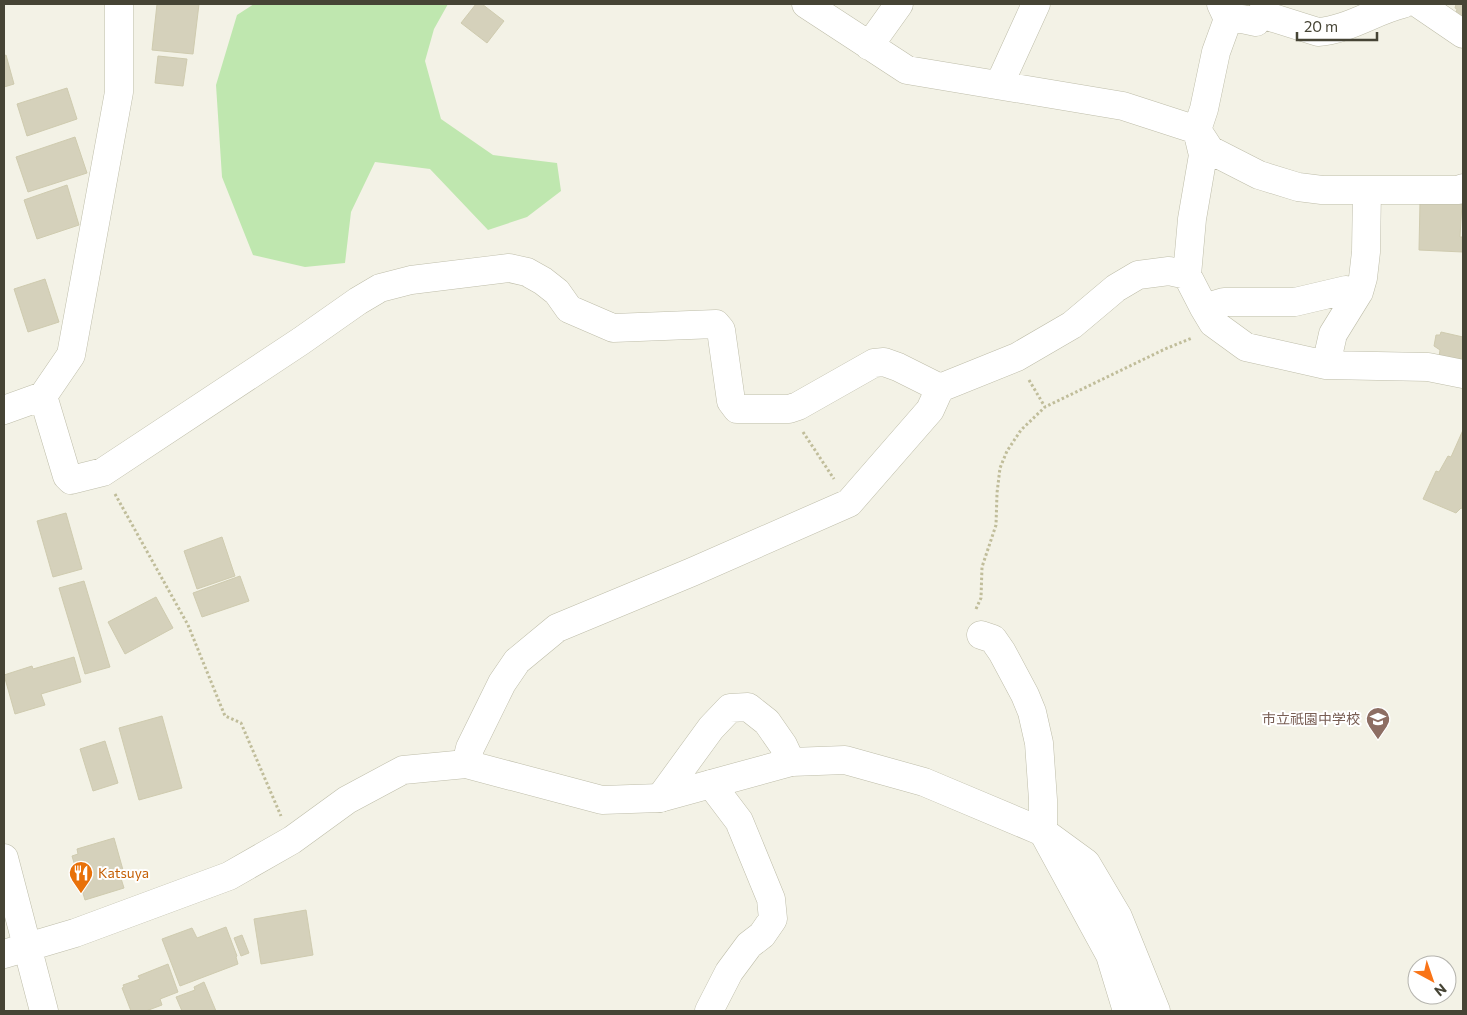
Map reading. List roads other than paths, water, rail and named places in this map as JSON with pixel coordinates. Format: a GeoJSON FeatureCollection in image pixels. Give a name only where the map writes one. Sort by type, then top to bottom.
{"type":"FeatureCollection","features":[{"type":"Feature","properties":{"kind":"street"},"geometry":{"type":"LineString","coordinates":[[4,410],[43,396],[71,355],[118,92],[119,4]]}},
{"type":"Feature","properties":{"kind":"street"},"geometry":{"type":"LineString","coordinates":[[806,4],[907,70],[1123,106],[1197,130],[1210,150],[1259,175],[1298,187],[1322,190],[1459,190],[1463,188]]}},
{"type":"Feature","properties":{"kind":"street"},"geometry":{"type":"LineString","coordinates":[[869,46],[899,4]]}},
{"type":"Feature","properties":{"kind":"street"},"geometry":{"type":"LineString","coordinates":[[999,85],[1036,4]]}},
{"type":"Feature","properties":{"kind":"street"},"geometry":{"type":"LineString","coordinates":[[1402,4],[1325,32],[1318,32],[1261,14],[1256,22],[1225,12],[1204,109],[1197,130],[1204,155],[1192,219],[1187,275],[1208,316],[1246,346],[1326,365],[1428,367],[1463,374]]}},
{"type":"Feature","properties":{"kind":"street"},"geometry":{"type":"LineString","coordinates":[[1418,4],[1463,34]]}},
{"type":"Feature","properties":{"kind":"street"},"geometry":{"type":"LineString","coordinates":[[1326,365],[1333,334],[1359,292],[1363,278],[1366,252],[1367,190]]}},
{"type":"Feature","properties":{"kind":"street"},"geometry":{"type":"LineString","coordinates":[[43,396],[67,476],[71,480],[103,472],[301,341],[358,300],[380,288],[411,280],[509,268],[528,272],[543,280],[556,292],[569,309],[613,328],[716,324],[721,330],[731,401],[737,409],[788,410],[874,363],[884,362],[898,367],[940,388]]}},
{"type":"Feature","properties":{"kind":"street"},"geometry":{"type":"LineString","coordinates":[[466,764],[470,748],[485,714],[502,683],[517,661],[557,628],[692,572],[849,502],[930,410],[940,388],[1017,357],[1072,325],[1116,288],[1138,275],[1169,270],[1187,275]]}},
{"type":"Feature","properties":{"kind":"street"},"geometry":{"type":"LineString","coordinates":[[1208,316],[1224,302],[1295,302],[1346,290],[1359,292]]}},
{"type":"Feature","properties":{"kind":"street"},"geometry":{"type":"LineString","coordinates":[[981,636],[993,639],[1002,652],[1032,712],[1039,744],[1043,832],[1110,955],[1127,1011]]}},
{"type":"Feature","properties":{"kind":"street"},"geometry":{"type":"LineString","coordinates":[[660,798],[711,728],[730,708],[748,707],[767,722],[783,745],[791,762]]}},
{"type":"Feature","properties":{"kind":"street"},"geometry":{"type":"LineString","coordinates":[[15,951],[75,933],[229,876],[292,840],[347,800],[403,770],[466,764],[602,800],[660,798],[791,762],[845,760],[924,782],[1043,832],[1086,863],[1118,917],[1156,1011]]}},
{"type":"Feature","properties":{"kind":"street"},"geometry":{"type":"LineString","coordinates":[[709,1011],[728,972],[749,945],[762,935],[773,919],[771,899],[739,821],[711,784]]}},
{"type":"Feature","properties":{"kind":"street"},"geometry":{"type":"LineString","coordinates":[[4,858],[15,951],[44,1011]]}},
{"type":"Feature","properties":{"kind":"place","name":"市立祇園中学校"},"geometry":{"type":"Point","coordinates":[1378,740]}},
{"type":"Feature","properties":{"kind":"place","name":"Katsuya"},"geometry":{"type":"Point","coordinates":[81,894]}}]}
